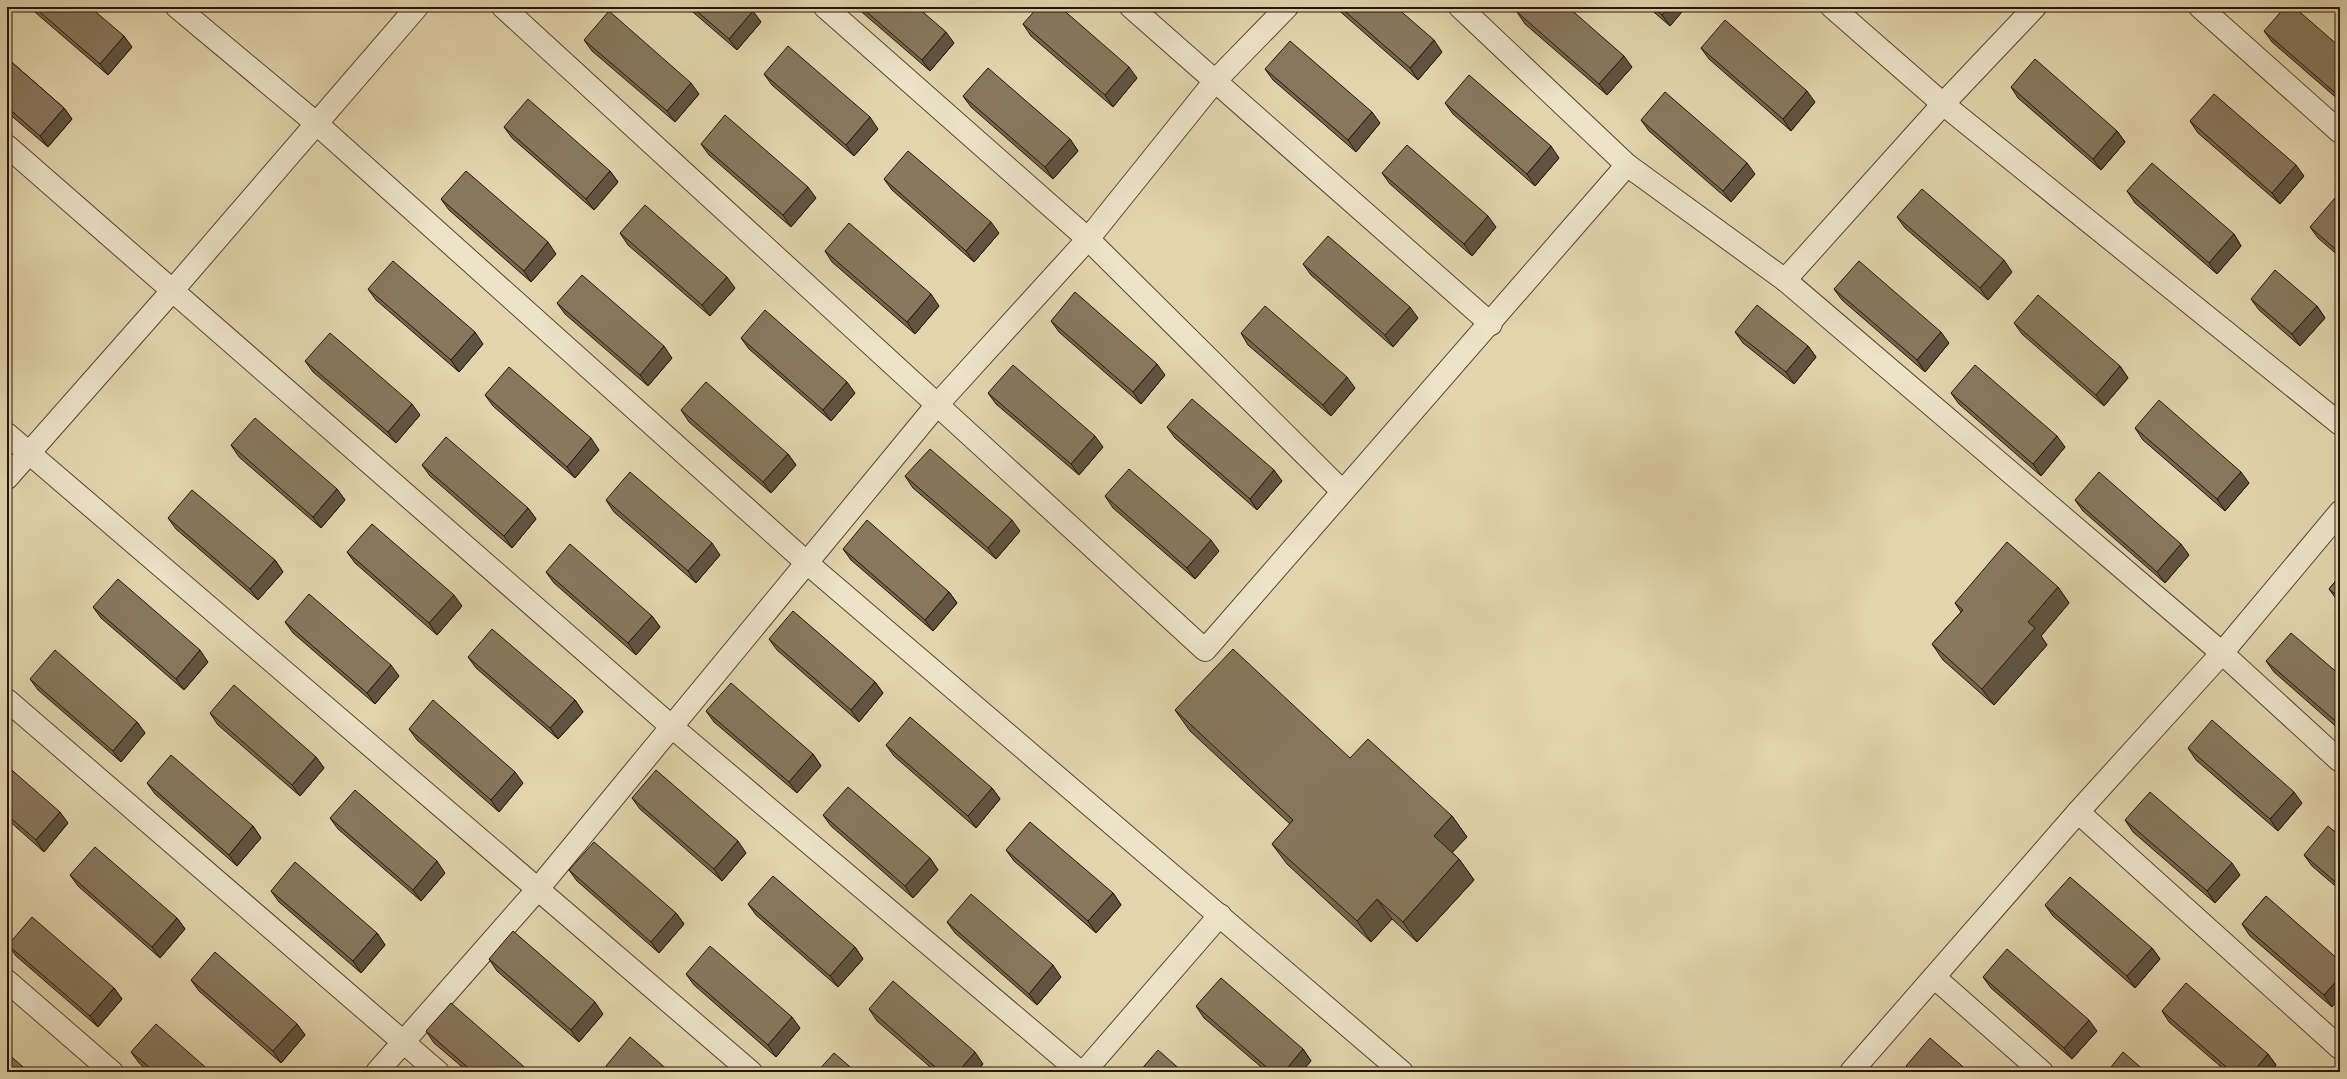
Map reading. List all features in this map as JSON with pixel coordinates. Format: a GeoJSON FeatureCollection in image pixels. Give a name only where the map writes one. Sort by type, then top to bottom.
{"type":"FeatureCollection","features":[{"type":"Feature","properties":{"kind":"street"},"geometry":{"type":"LineString","coordinates":[[177,7],[317,124],[807,563],[1402,1072]]}},
{"type":"Feature","properties":{"kind":"street"},"geometry":{"type":"LineString","coordinates":[[7,478],[172,291],[417,7]]}},
{"type":"Feature","properties":{"kind":"street"},"geometry":{"type":"LineString","coordinates":[[502,7],[936,406],[1205,650],[1342,491],[1491,324],[1627,165]]}},
{"type":"Feature","properties":{"kind":"street"},"geometry":{"type":"LineString","coordinates":[[826,7],[1088,239],[1342,491]]}},
{"type":"Feature","properties":{"kind":"street"},"geometry":{"type":"LineString","coordinates":[[1131,7],[1491,324]]}},
{"type":"Feature","properties":{"kind":"street"},"geometry":{"type":"LineString","coordinates":[[377,1072],[537,890],[936,406],[1088,239],[1215,80],[1287,7]]}},
{"type":"Feature","properties":{"kind":"street"},"geometry":{"type":"LineString","coordinates":[[1460,7],[1627,165],[1785,280],[2222,653],[2340,761]]}},
{"type":"Feature","properties":{"kind":"street"},"geometry":{"type":"LineString","coordinates":[[1832,7],[1943,104],[2340,424]]}},
{"type":"Feature","properties":{"kind":"street"},"geometry":{"type":"LineString","coordinates":[[1785,280],[1943,104],[2034,7]]}},
{"type":"Feature","properties":{"kind":"street"},"geometry":{"type":"LineString","coordinates":[[2200,7],[2340,132]]}},
{"type":"Feature","properties":{"kind":"street"},"geometry":{"type":"LineString","coordinates":[[7,146],[672,727],[1080,1072]]}},
{"type":"Feature","properties":{"kind":"street"},"geometry":{"type":"LineString","coordinates":[[7,434],[751,1072]]}},
{"type":"Feature","properties":{"kind":"street"},"geometry":{"type":"LineString","coordinates":[[1852,1072],[2078,812],[2222,653],[2340,512]]}},
{"type":"Feature","properties":{"kind":"street"},"geometry":{"type":"LineString","coordinates":[[7,700],[438,1072]]}},
{"type":"Feature","properties":{"kind":"street"},"geometry":{"type":"LineString","coordinates":[[2078,812],[2340,1048]]}},
{"type":"Feature","properties":{"kind":"street"},"geometry":{"type":"LineString","coordinates":[[1084,1072],[1220,915]]}},
{"type":"Feature","properties":{"kind":"street"},"geometry":{"type":"LineString","coordinates":[[1934,977],[2042,1072]]}},
{"type":"Feature","properties":{"kind":"street"},"geometry":{"type":"LineString","coordinates":[[7,981],[112,1072]]}},
{"type":"Feature","properties":{"kind":"building"},"geometry":{"type":"Polygon","coordinates":[[[34,7],[90,7],[124,36],[100,64],[34,7]]]}},
{"type":"Feature","properties":{"kind":"building"},"geometry":{"type":"Polygon","coordinates":[[[692,7],[749,7],[753,11],[729,39],[692,7]]]}},
{"type":"Feature","properties":{"kind":"building"},"geometry":{"type":"Polygon","coordinates":[[[861,7],[917,7],[946,32],[922,60],[861,7]]]}},
{"type":"Feature","properties":{"kind":"building"},"geometry":{"type":"Polygon","coordinates":[[[1038,7],[1060,7],[1129,67],[1105,95],[1023,24],[1038,7]]]}},
{"type":"Feature","properties":{"kind":"building"},"geometry":{"type":"Polygon","coordinates":[[[1340,7],[1396,7],[1434,40],[1410,68],[1340,7]]]}},
{"type":"Feature","properties":{"kind":"building"},"geometry":{"type":"Polygon","coordinates":[[[1522,7],[1568,7],[1624,56],[1599,84],[1517,12],[1522,7]]]}},
{"type":"Feature","properties":{"kind":"building"},"geometry":{"type":"Polygon","coordinates":[[[1653,7],[1669,7],[1662,15],[1653,7]]]}},
{"type":"Feature","properties":{"kind":"building"},"geometry":{"type":"Polygon","coordinates":[[[2285,7],[2294,7],[2340,47],[2340,97],[2264,31],[2285,7]]]}},
{"type":"Feature","properties":{"kind":"building"},"geometry":{"type":"Polygon","coordinates":[[[609,11],[691,83],[667,111],[584,40],[609,11]]]}},
{"type":"Feature","properties":{"kind":"building"},"geometry":{"type":"Polygon","coordinates":[[[1725,20],[1807,91],[1783,119],[1701,48],[1725,20]]]}},
{"type":"Feature","properties":{"kind":"building"},"geometry":{"type":"Polygon","coordinates":[[[1290,41],[1372,112],[1348,140],[1265,69],[1290,41]]]}},
{"type":"Feature","properties":{"kind":"building"},"geometry":{"type":"Polygon","coordinates":[[[788,46],[870,117],[846,145],[764,74],[788,46]]]}},
{"type":"Feature","properties":{"kind":"building"},"geometry":{"type":"Polygon","coordinates":[[[7,58],[64,108],[40,136],[7,107],[7,58]]]}},
{"type":"Feature","properties":{"kind":"building"},"geometry":{"type":"Polygon","coordinates":[[[2035,59],[2117,131],[2093,159],[2011,87],[2035,59]]]}},
{"type":"Feature","properties":{"kind":"building"},"geometry":{"type":"Polygon","coordinates":[[[988,68],[1070,139],[1045,167],[963,96],[988,68]]]}},
{"type":"Feature","properties":{"kind":"building"},"geometry":{"type":"Polygon","coordinates":[[[1469,75],[1551,146],[1527,174],[1445,103],[1469,75]]]}},
{"type":"Feature","properties":{"kind":"building"},"geometry":{"type":"Polygon","coordinates":[[[1665,92],[1747,163],[1723,191],[1641,120],[1665,92]]]}},
{"type":"Feature","properties":{"kind":"building"},"geometry":{"type":"Polygon","coordinates":[[[2214,94],[2296,165],[2272,193],[2190,121],[2214,94]]]}},
{"type":"Feature","properties":{"kind":"building"},"geometry":{"type":"Polygon","coordinates":[[[528,99],[610,171],[586,199],[504,127],[528,99]]]}},
{"type":"Feature","properties":{"kind":"building"},"geometry":{"type":"Polygon","coordinates":[[[725,115],[808,187],[783,215],[701,144],[725,115]]]}},
{"type":"Feature","properties":{"kind":"building"},"geometry":{"type":"Polygon","coordinates":[[[1407,145],[1488,216],[1464,244],[1382,173],[1407,145]]]}},
{"type":"Feature","properties":{"kind":"building"},"geometry":{"type":"Polygon","coordinates":[[[908,151],[991,222],[966,251],[884,179],[908,151]]]}},
{"type":"Feature","properties":{"kind":"building"},"geometry":{"type":"Polygon","coordinates":[[[2152,163],[2234,234],[2209,263],[2127,191],[2152,163]]]}},
{"type":"Feature","properties":{"kind":"building"},"geometry":{"type":"Polygon","coordinates":[[[466,171],[548,242],[524,271],[441,199],[466,171]]]}},
{"type":"Feature","properties":{"kind":"building"},"geometry":{"type":"Polygon","coordinates":[[[1922,189],[2004,260],[1980,288],[1897,217],[1922,189]]]}},
{"type":"Feature","properties":{"kind":"building"},"geometry":{"type":"Polygon","coordinates":[[[2335,198],[2340,203],[2340,253],[2310,227],[2335,198]]]}},
{"type":"Feature","properties":{"kind":"building"},"geometry":{"type":"Polygon","coordinates":[[[645,205],[727,277],[702,305],[620,233],[645,205]]]}},
{"type":"Feature","properties":{"kind":"building"},"geometry":{"type":"Polygon","coordinates":[[[849,223],[931,294],[907,322],[825,251],[849,223]]]}},
{"type":"Feature","properties":{"kind":"building"},"geometry":{"type":"Polygon","coordinates":[[[1328,236],[1410,307],[1385,335],[1303,264],[1328,236]]]}},
{"type":"Feature","properties":{"kind":"building"},"geometry":{"type":"Polygon","coordinates":[[[393,261],[475,332],[451,360],[368,289],[393,261]]]}},
{"type":"Feature","properties":{"kind":"building"},"geometry":{"type":"Polygon","coordinates":[[[1859,261],[1941,332],[1917,360],[1834,289],[1859,261]]]}},
{"type":"Feature","properties":{"kind":"building"},"geometry":{"type":"Polygon","coordinates":[[[2275,270],[2317,306],[2292,334],[2251,299],[2275,270]]]}},
{"type":"Feature","properties":{"kind":"building"},"geometry":{"type":"Polygon","coordinates":[[[582,275],[664,346],[640,375],[557,303],[582,275]]]}},
{"type":"Feature","properties":{"kind":"building"},"geometry":{"type":"Polygon","coordinates":[[[1075,292],[1157,364],[1133,392],[1051,321],[1075,292]]]}},
{"type":"Feature","properties":{"kind":"building"},"geometry":{"type":"Polygon","coordinates":[[[2038,295],[2120,366],[2096,395],[2014,323],[2038,295]]]}},
{"type":"Feature","properties":{"kind":"building"},"geometry":{"type":"Polygon","coordinates":[[[1757,305],[1808,346],[1786,372],[1735,332],[1757,305]]]}},
{"type":"Feature","properties":{"kind":"building"},"geometry":{"type":"Polygon","coordinates":[[[1265,306],[1347,377],[1323,405],[1241,333],[1265,306]]]}},
{"type":"Feature","properties":{"kind":"building"},"geometry":{"type":"Polygon","coordinates":[[[765,310],[847,382],[823,410],[741,338],[765,310]]]}},
{"type":"Feature","properties":{"kind":"building"},"geometry":{"type":"Polygon","coordinates":[[[330,333],[412,404],[388,432],[305,361],[330,333]]]}},
{"type":"Feature","properties":{"kind":"building"},"geometry":{"type":"Polygon","coordinates":[[[1013,365],[1095,436],[1071,464],[988,393],[1013,365]]]}},
{"type":"Feature","properties":{"kind":"building"},"geometry":{"type":"Polygon","coordinates":[[[1975,365],[2057,436],[2033,464],[1951,393],[1975,365]]]}},
{"type":"Feature","properties":{"kind":"building"},"geometry":{"type":"Polygon","coordinates":[[[509,367],[591,438],[567,467],[485,395],[509,367]]]}},
{"type":"Feature","properties":{"kind":"building"},"geometry":{"type":"Polygon","coordinates":[[[706,382],[788,454],[763,482],[681,410],[706,382]]]}},
{"type":"Feature","properties":{"kind":"building"},"geometry":{"type":"Polygon","coordinates":[[[1192,399],[1274,470],[1250,499],[1167,427],[1192,399]]]}},
{"type":"Feature","properties":{"kind":"building"},"geometry":{"type":"Polygon","coordinates":[[[2159,400],[2241,472],[2217,499],[2135,428],[2159,400]]]}},
{"type":"Feature","properties":{"kind":"building"},"geometry":{"type":"Polygon","coordinates":[[[255,418],[337,489],[313,517],[231,445],[255,418]]]}},
{"type":"Feature","properties":{"kind":"building"},"geometry":{"type":"Polygon","coordinates":[[[446,437],[528,508],[504,536],[422,465],[446,437]]]}},
{"type":"Feature","properties":{"kind":"building"},"geometry":{"type":"Polygon","coordinates":[[[930,449],[1012,520],[988,548],[905,476],[930,449]]]}},
{"type":"Feature","properties":{"kind":"building"},"geometry":{"type":"Polygon","coordinates":[[[1129,469],[1211,540],[1187,568],[1105,496],[1129,469]]]}},
{"type":"Feature","properties":{"kind":"building"},"geometry":{"type":"Polygon","coordinates":[[[630,472],[712,543],[688,571],[606,500],[630,472]]]}},
{"type":"Feature","properties":{"kind":"building"},"geometry":{"type":"Polygon","coordinates":[[[2099,472],[2181,544],[2157,572],[2075,500],[2099,472]]]}},
{"type":"Feature","properties":{"kind":"building"},"geometry":{"type":"Polygon","coordinates":[[[192,490],[275,560],[250,589],[168,518],[192,490]]]}},
{"type":"Feature","properties":{"kind":"building"},"geometry":{"type":"Polygon","coordinates":[[[867,520],[949,592],[925,620],[843,549],[867,520]]]}},
{"type":"Feature","properties":{"kind":"building"},"geometry":{"type":"Polygon","coordinates":[[[372,524],[454,595],[429,623],[347,552],[372,524]]]}},
{"type":"Feature","properties":{"kind":"building"},"geometry":{"type":"Polygon","coordinates":[[[2007,542],[2058,587],[2028,622],[2035,628],[1982,689],[1932,644],[1963,610],[1955,603],[2007,542]]]}},
{"type":"Feature","properties":{"kind":"building"},"geometry":{"type":"Polygon","coordinates":[[[570,544],[652,616],[628,643],[546,572],[570,544]]]}},
{"type":"Feature","properties":{"kind":"building"},"geometry":{"type":"Polygon","coordinates":[[[2340,576],[2340,598],[2329,589],[2340,576]]]}},
{"type":"Feature","properties":{"kind":"building"},"geometry":{"type":"Polygon","coordinates":[[[118,579],[200,650],[176,679],[93,607],[118,579]]]}},
{"type":"Feature","properties":{"kind":"building"},"geometry":{"type":"Polygon","coordinates":[[[309,594],[391,665],[367,693],[285,622],[309,594]]]}},
{"type":"Feature","properties":{"kind":"building"},"geometry":{"type":"Polygon","coordinates":[[[793,611],[875,682],[851,710],[769,639],[793,611]]]}},
{"type":"Feature","properties":{"kind":"building"},"geometry":{"type":"Polygon","coordinates":[[[492,629],[575,700],[550,728],[468,657],[492,629]]]}},
{"type":"Feature","properties":{"kind":"building"},"geometry":{"type":"Polygon","coordinates":[[[2291,633],[2340,675],[2340,725],[2266,661],[2291,633]]]}},
{"type":"Feature","properties":{"kind":"building"},"geometry":{"type":"Polygon","coordinates":[[[1233,649],[1350,758],[1368,739],[1452,816],[1434,836],[1459,859],[1403,922],[1377,899],[1357,921],[1272,844],[1293,820],[1175,710],[1233,649]]]}},
{"type":"Feature","properties":{"kind":"building"},"geometry":{"type":"Polygon","coordinates":[[[55,650],[137,722],[113,751],[30,679],[55,650]]]}},
{"type":"Feature","properties":{"kind":"building"},"geometry":{"type":"Polygon","coordinates":[[[731,683],[813,754],[789,782],[706,711],[731,683]]]}},
{"type":"Feature","properties":{"kind":"building"},"geometry":{"type":"Polygon","coordinates":[[[234,685],[316,757],[292,785],[210,713],[234,685]]]}},
{"type":"Feature","properties":{"kind":"building"},"geometry":{"type":"Polygon","coordinates":[[[433,700],[515,772],[491,800],[409,729],[433,700]]]}},
{"type":"Feature","properties":{"kind":"building"},"geometry":{"type":"Polygon","coordinates":[[[910,717],[992,788],[968,816],[886,745],[910,717]]]}},
{"type":"Feature","properties":{"kind":"building"},"geometry":{"type":"Polygon","coordinates":[[[2212,720],[2294,792],[2270,819],[2188,748],[2212,720]]]}},
{"type":"Feature","properties":{"kind":"building"},"geometry":{"type":"Polygon","coordinates":[[[171,755],[253,826],[229,855],[147,783],[171,755]]]}},
{"type":"Feature","properties":{"kind":"building"},"geometry":{"type":"Polygon","coordinates":[[[7,766],[60,812],[36,840],[7,815],[7,766]]]}},
{"type":"Feature","properties":{"kind":"building"},"geometry":{"type":"Polygon","coordinates":[[[656,770],[738,841],[714,869],[632,798],[656,770]]]}},
{"type":"Feature","properties":{"kind":"building"},"geometry":{"type":"Polygon","coordinates":[[[848,787],[930,858],[905,886],[823,815],[848,787]]]}},
{"type":"Feature","properties":{"kind":"building"},"geometry":{"type":"Polygon","coordinates":[[[355,790],[437,861],[413,890],[330,818],[355,790]]]}},
{"type":"Feature","properties":{"kind":"building"},"geometry":{"type":"Polygon","coordinates":[[[2150,792],[2232,863],[2207,891],[2125,820],[2150,792]]]}},
{"type":"Feature","properties":{"kind":"building"},"geometry":{"type":"Polygon","coordinates":[[[1030,822],[1113,893],[1088,921],[1006,850],[1030,822]]]}},
{"type":"Feature","properties":{"kind":"building"},"geometry":{"type":"Polygon","coordinates":[[[2328,826],[2340,836],[2340,886],[2304,855],[2328,826]]]}},
{"type":"Feature","properties":{"kind":"building"},"geometry":{"type":"Polygon","coordinates":[[[594,842],[676,913],[651,942],[569,870],[594,842]]]}},
{"type":"Feature","properties":{"kind":"building"},"geometry":{"type":"Polygon","coordinates":[[[95,847],[177,918],[152,947],[70,875],[95,847]]]}},
{"type":"Feature","properties":{"kind":"building"},"geometry":{"type":"Polygon","coordinates":[[[295,862],[377,933],[353,961],[271,891],[295,862]]]}},
{"type":"Feature","properties":{"kind":"building"},"geometry":{"type":"Polygon","coordinates":[[[773,876],[855,947],[830,976],[748,904],[773,876]]]}},
{"type":"Feature","properties":{"kind":"building"},"geometry":{"type":"Polygon","coordinates":[[[2070,877],[2152,948],[2127,976],[2045,905],[2070,877]]]}},
{"type":"Feature","properties":{"kind":"building"},"geometry":{"type":"Polygon","coordinates":[[[971,894],[1053,965],[1029,994],[947,922],[971,894]]]}},
{"type":"Feature","properties":{"kind":"building"},"geometry":{"type":"Polygon","coordinates":[[[2266,896],[2340,961],[2340,977],[2324,995],[2242,924],[2266,896]]]}},
{"type":"Feature","properties":{"kind":"building"},"geometry":{"type":"Polygon","coordinates":[[[32,917],[114,988],[90,1016],[8,945],[32,917]]]}},
{"type":"Feature","properties":{"kind":"building"},"geometry":{"type":"Polygon","coordinates":[[[513,931],[595,1002],[571,1030],[489,959],[513,931]]]}},
{"type":"Feature","properties":{"kind":"building"},"geometry":{"type":"Polygon","coordinates":[[[710,946],[792,1017],[768,1045],[686,974],[710,946]]]}},
{"type":"Feature","properties":{"kind":"building"},"geometry":{"type":"Polygon","coordinates":[[[2007,949],[2089,1020],[2064,1048],[1983,977],[2007,949]]]}},
{"type":"Feature","properties":{"kind":"building"},"geometry":{"type":"Polygon","coordinates":[[[215,952],[297,1024],[273,1051],[191,980],[215,952]]]}},
{"type":"Feature","properties":{"kind":"building"},"geometry":{"type":"Polygon","coordinates":[[[1221,978],[1303,1049],[1284,1072],[1272,1072],[1196,1006],[1221,978]]]}},
{"type":"Feature","properties":{"kind":"building"},"geometry":{"type":"Polygon","coordinates":[[[893,981],[975,1052],[958,1072],[941,1072],[869,1009],[893,981]]]}},
{"type":"Feature","properties":{"kind":"building"},"geometry":{"type":"Polygon","coordinates":[[[2186,983],[2268,1054],[2253,1072],[2232,1072],[2162,1011],[2186,983]]]}},
{"type":"Feature","properties":{"kind":"building"},"geometry":{"type":"Polygon","coordinates":[[[451,1003],[530,1072],[473,1072],[426,1031],[451,1003]]]}},
{"type":"Feature","properties":{"kind":"building"},"geometry":{"type":"Polygon","coordinates":[[[156,1024],[211,1072],[155,1072],[131,1052],[156,1024]]]}},
{"type":"Feature","properties":{"kind":"building"},"geometry":{"type":"Polygon","coordinates":[[[630,1037],[670,1072],[613,1072],[606,1066],[630,1037]]]}},
{"type":"Feature","properties":{"kind":"building"},"geometry":{"type":"Polygon","coordinates":[[[1930,1038],[1969,1072],[1912,1072],[1906,1066],[1930,1038]]]}},
{"type":"Feature","properties":{"kind":"building"},"geometry":{"type":"Polygon","coordinates":[[[1158,1050],[1183,1072],[1139,1072],[1158,1050]]]}},
{"type":"Feature","properties":{"kind":"building"},"geometry":{"type":"Polygon","coordinates":[[[2123,1052],[2146,1072],[2107,1072],[2123,1052]]]}},
{"type":"Feature","properties":{"kind":"building"},"geometry":{"type":"Polygon","coordinates":[[[7,1053],[29,1072],[7,1072],[7,1053]]]}},
{"type":"Feature","properties":{"kind":"building"},"geometry":{"type":"Polygon","coordinates":[[[834,1053],[856,1072],[817,1072],[834,1053]]]}}]}
